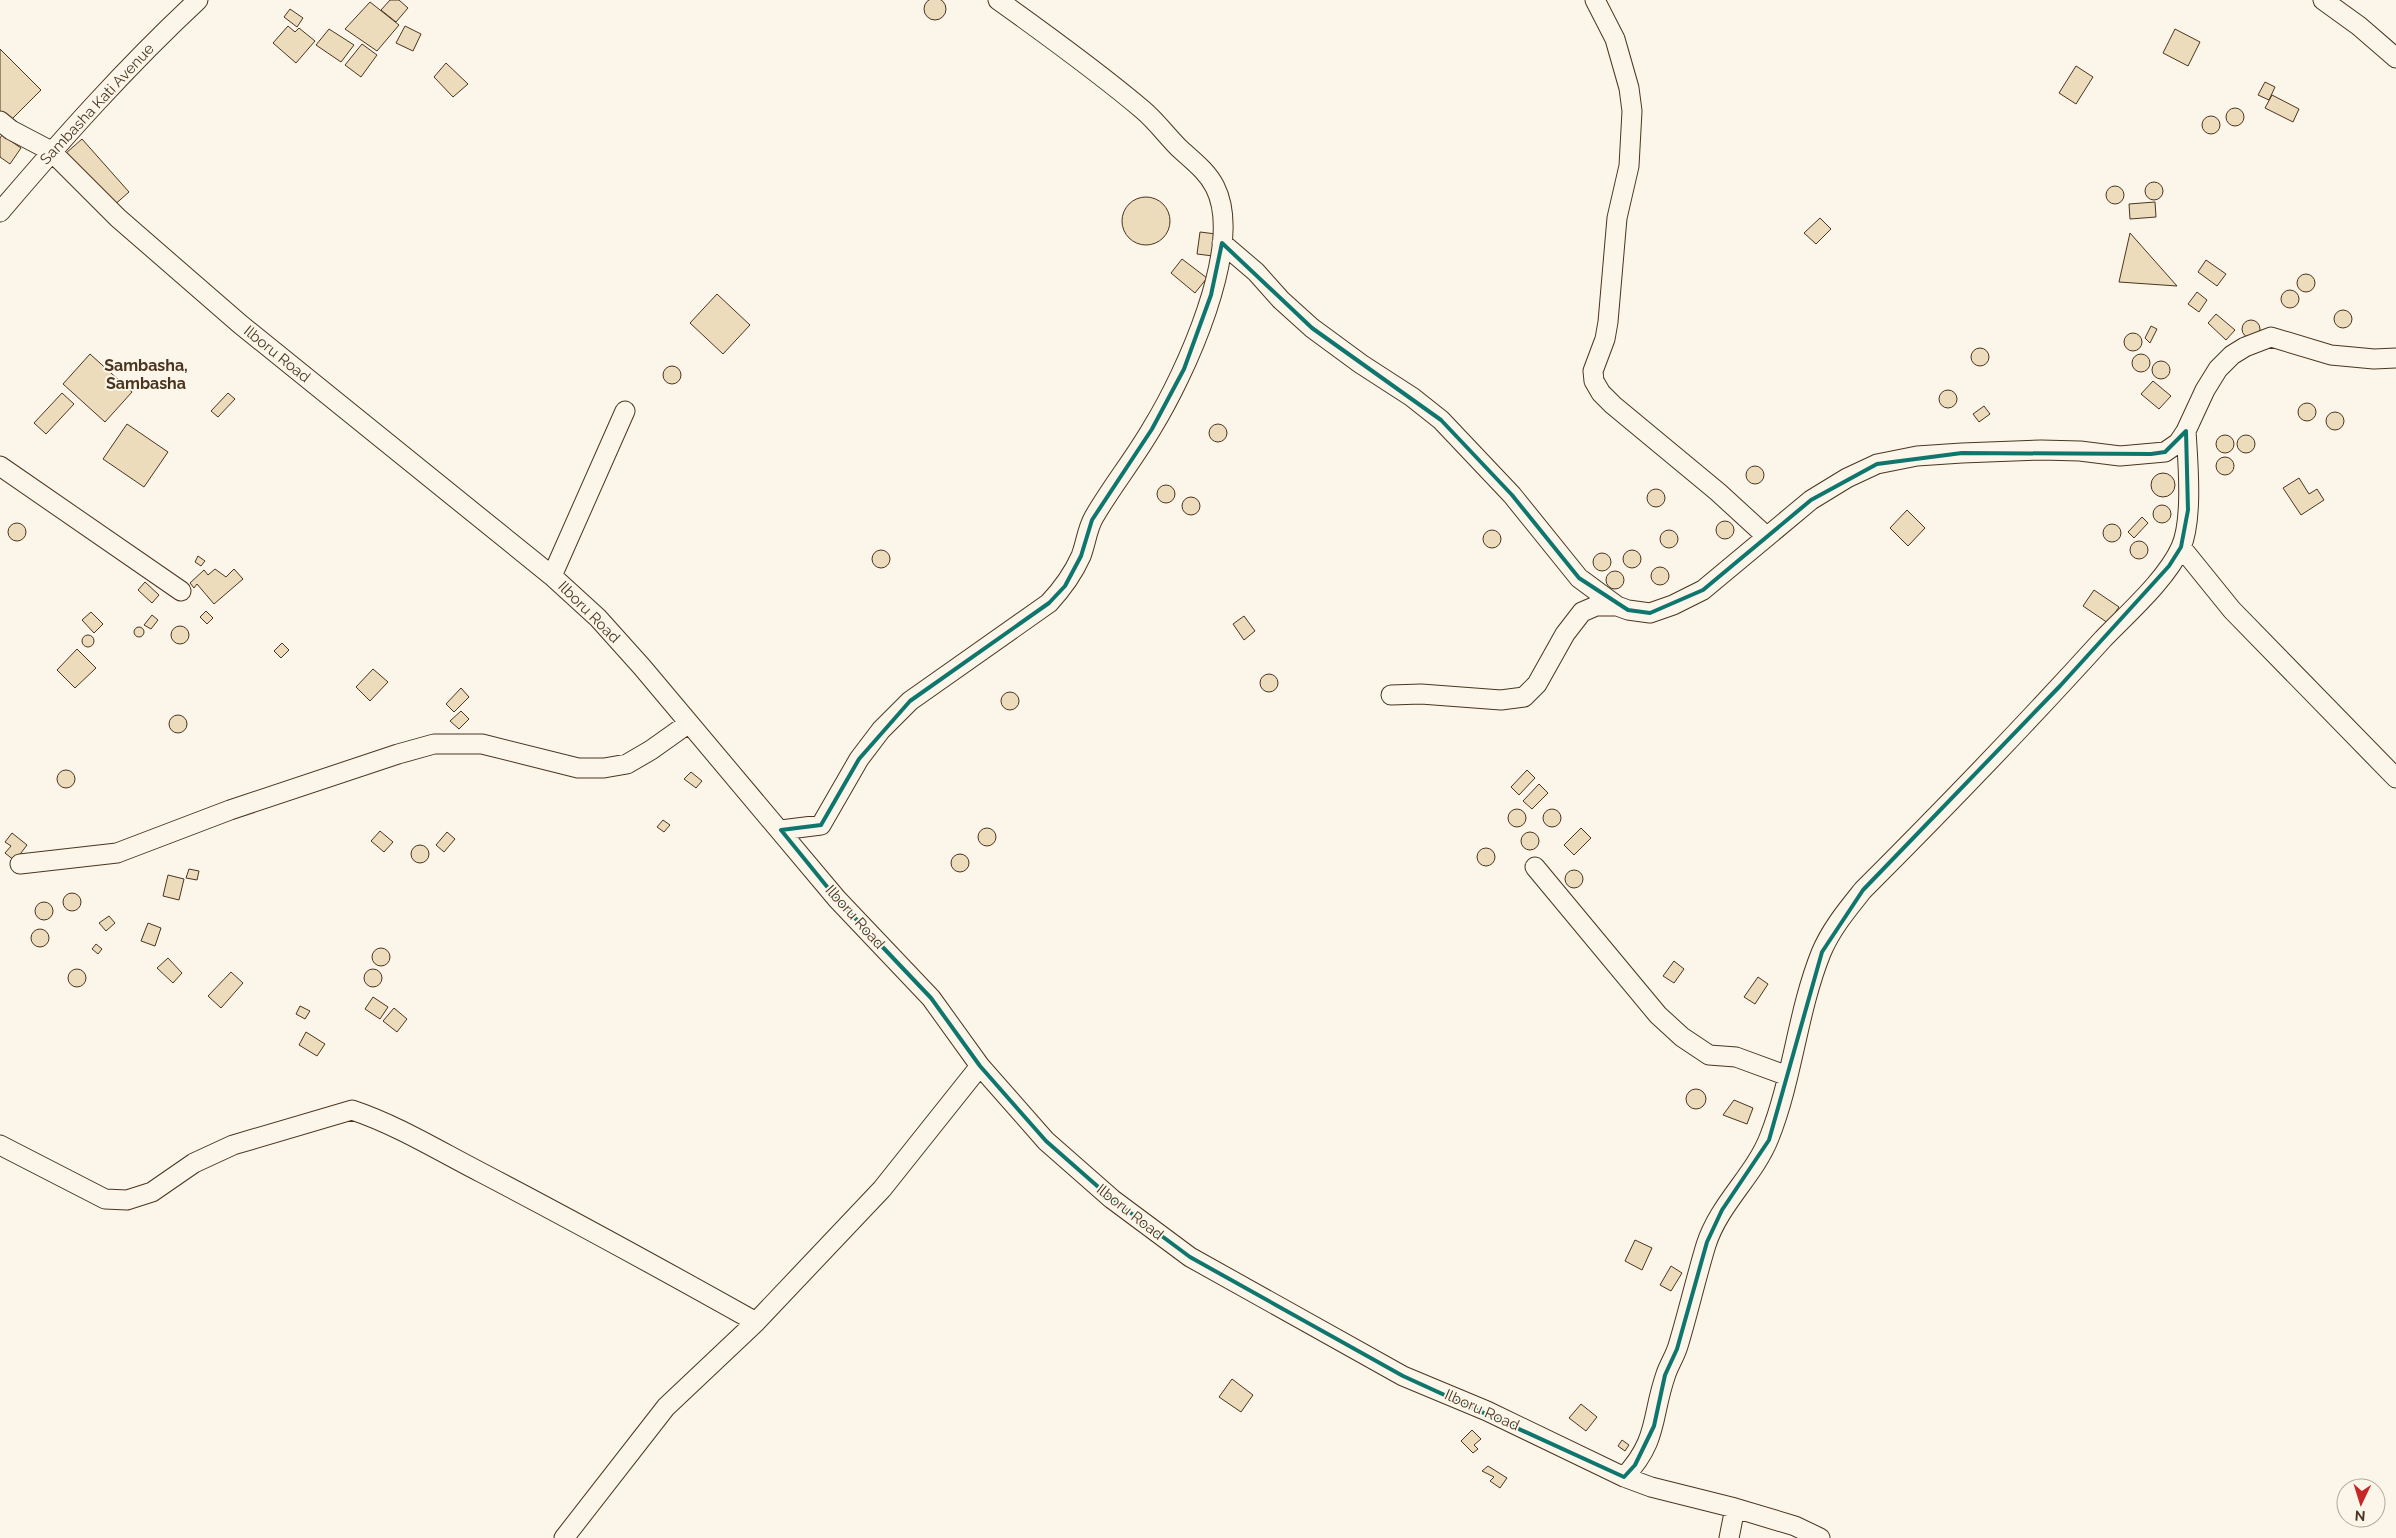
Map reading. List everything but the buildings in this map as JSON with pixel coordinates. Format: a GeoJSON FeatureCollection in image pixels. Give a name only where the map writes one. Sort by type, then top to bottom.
{"type":"FeatureCollection","features":[{"type":"Feature","properties":{"kind":"street","name":"Sambasha Kati Avenue"},"geometry":{"type":"LineString","coordinates":[[0,212],[51,151],[147,48],[198,0]]}},
{"type":"Feature","properties":{"kind":"street"},"geometry":{"type":"LineString","coordinates":[[781,830],[820,825],[859,759],[881,730],[910,701],[1050,603],[1065,586],[1081,556],[1092,520],[1114,483],[1152,429],[1184,369],[1211,295],[1222,243],[1223,228],[1221,203],[1215,186],[1205,172],[1144,111],[998,0]]}},
{"type":"Feature","properties":{"kind":"street"},"geometry":{"type":"LineString","coordinates":[[1595,0],[1615,39],[1629,88],[1632,111],[1629,166],[1617,218],[1608,322],[1605,339],[1593,371],[1594,381],[1601,393],[1620,411],[1718,492],[1766,536]]}},
{"type":"Feature","properties":{"kind":"street"},"geometry":{"type":"LineString","coordinates":[[2323,0],[2359,26],[2396,58]]}},
{"type":"Feature","properties":{"kind":"street","name":"Ilboru Road"},"geometry":{"type":"LineString","coordinates":[[0,121],[11,130],[51,151],[118,218],[240,324],[552,576],[598,618],[781,830],[837,899],[931,998],[980,1066],[1046,1141],[1112,1199],[1190,1257],[1403,1376],[1487,1411],[1624,1477],[1680,1495],[1735,1508],[1795,1526],[1820,1538]]}},
{"type":"Feature","properties":{"kind":"street"},"geometry":{"type":"LineString","coordinates":[[1222,243],[1256,272],[1281,300],[1312,328],[1361,364],[1412,397],[1441,420],[1512,495],[1579,578],[1617,606],[1628,610],[1650,613],[1673,605],[1703,590],[1811,500],[1846,478],[1877,464],[1917,456],[2041,450],[2080,451],[2120,456],[2165,452],[2178,443],[2186,431],[2205,390],[2218,369],[2232,355],[2262,340],[2272,337],[2331,355],[2374,359],[2396,358]]}},
{"type":"Feature","properties":{"kind":"street"},"geometry":{"type":"LineString","coordinates":[[552,576],[625,411]]}},
{"type":"Feature","properties":{"kind":"street"},"geometry":{"type":"LineString","coordinates":[[1624,1477],[1635,1465],[1648,1442],[1654,1426],[1665,1375],[1677,1349],[1707,1242],[1722,1210],[1742,1185],[1769,1140],[1788,1076],[1798,1026],[1822,952],[1838,922],[1863,890],[1914,839],[2148,592],[2181,547],[2188,510],[2186,431]]}},
{"type":"Feature","properties":{"kind":"street"},"geometry":{"type":"LineString","coordinates":[[0,466],[180,591]]}},
{"type":"Feature","properties":{"kind":"street"},"geometry":{"type":"LineString","coordinates":[[2181,547],[2232,610],[2396,778]]}},
{"type":"Feature","properties":{"kind":"street"},"geometry":{"type":"LineString","coordinates":[[1391,695],[1422,694],[1501,700],[1524,697],[1537,684],[1565,634],[1582,612],[1596,606],[1617,606]]}},
{"type":"Feature","properties":{"kind":"street"},"geometry":{"type":"LineString","coordinates":[[20,864],[117,853],[230,810],[398,754],[434,744],[482,744],[578,768],[604,768],[627,764],[651,750],[689,723]]}},
{"type":"Feature","properties":{"kind":"street"},"geometry":{"type":"LineString","coordinates":[[1535,867],[1658,1015],[1682,1036],[1709,1055],[1736,1057],[1788,1076]]}},
{"type":"Feature","properties":{"kind":"street"},"geometry":{"type":"LineString","coordinates":[[564,1538],[666,1407],[756,1322],[882,1189],[980,1066]]}},
{"type":"Feature","properties":{"kind":"street"},"geometry":{"type":"LineString","coordinates":[[0,1145],[105,1199],[127,1200],[152,1192],[194,1163],[233,1145],[352,1110],[369,1116],[577,1222],[756,1322]]}},
{"type":"Feature","properties":{"kind":"street"},"geometry":{"type":"LineString","coordinates":[[1729,1538],[1735,1508]]}},
{"type":"Feature","properties":{"kind":"highlighted area"},"geometry":{"type":"Polygon","coordinates":[[[1222,243],[1312,328],[1441,420],[1512,495],[1579,578],[1628,610],[1650,613],[1703,590],[1811,500],[1877,464],[1962,453],[2151,454],[2165,452],[2186,431],[2188,510],[2181,547],[2169,566],[2060,686],[1863,890],[1822,952],[1769,1140],[1722,1210],[1707,1242],[1677,1349],[1665,1375],[1654,1426],[1635,1465],[1624,1477],[1403,1376],[1190,1257],[1112,1199],[1046,1141],[980,1066],[931,998],[837,899],[781,830],[821,825],[859,759],[910,701],[1049,603],[1065,586],[1081,556],[1092,520],[1152,429],[1184,369],[1211,295],[1222,243]]]}},
{"type":"Feature","properties":{"kind":"district","name":"Sambasha, Sambasha"},"geometry":{"type":"Point","coordinates":[146,374]}}]}
